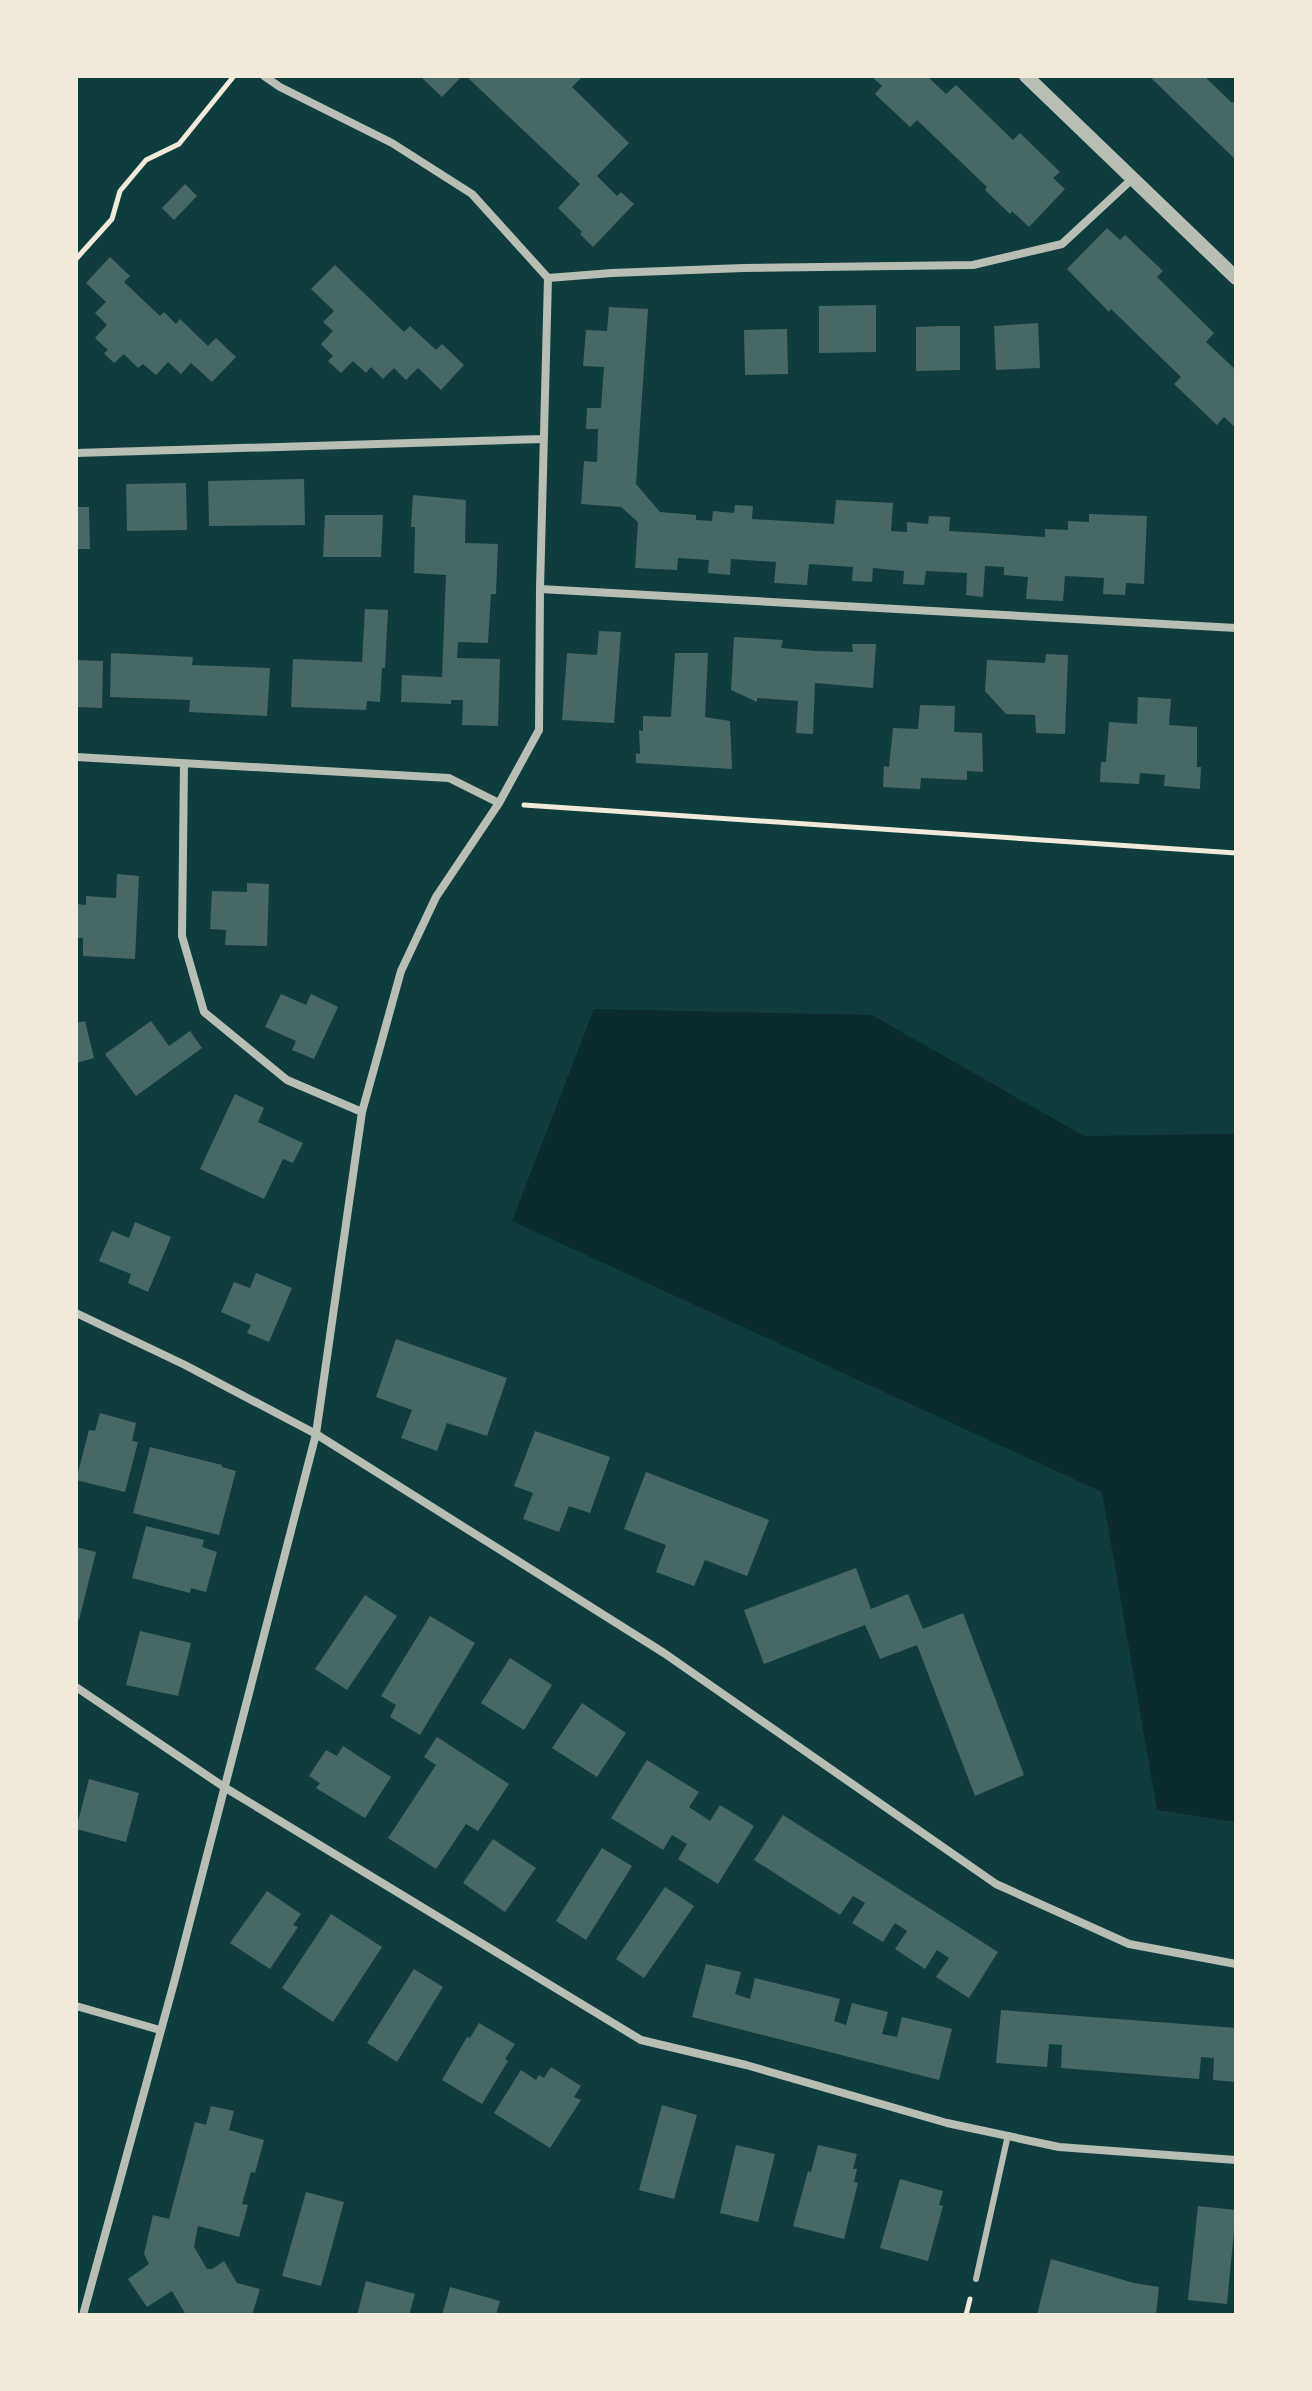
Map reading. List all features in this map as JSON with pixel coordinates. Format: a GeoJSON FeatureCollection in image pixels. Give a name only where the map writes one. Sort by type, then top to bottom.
{"type":"FeatureCollection","features":[{"type":"Feature","properties":{"kind":"street"},"geometry":{"type":"LineString","coordinates":[[83,2315],[316,1434],[362,1112],[401,971],[436,897],[499,803],[539,730],[548,278],[472,194],[392,143],[264,76]]}},
{"type":"Feature","properties":{"kind":"street"},"geometry":{"type":"LineString","coordinates":[[1026,76],[1236,278]]}},
{"type":"Feature","properties":{"kind":"street"},"geometry":{"type":"LineString","coordinates":[[548,278],[743,268],[973,265],[1062,244],[1131,180]]}},
{"type":"Feature","properties":{"kind":"street"},"geometry":{"type":"LineString","coordinates":[[76,453],[543,439]]}},
{"type":"Feature","properties":{"kind":"street"},"geometry":{"type":"LineString","coordinates":[[540,589],[1236,628]]}},
{"type":"Feature","properties":{"kind":"street"},"geometry":{"type":"LineString","coordinates":[[76,757],[449,778],[499,803]]}},
{"type":"Feature","properties":{"kind":"street"},"geometry":{"type":"LineString","coordinates":[[184,764],[182,936],[204,1012],[287,1080],[362,1112]]}},
{"type":"Feature","properties":{"kind":"street"},"geometry":{"type":"LineString","coordinates":[[76,1313],[185,1365],[316,1434],[664,1653],[996,1884],[1129,1944],[1236,1964]]}},
{"type":"Feature","properties":{"kind":"street"},"geometry":{"type":"LineString","coordinates":[[76,1687],[224,1787],[641,2040],[746,2065],[947,2123],[1059,2147],[1236,2160]]}},
{"type":"Feature","properties":{"kind":"street"},"geometry":{"type":"LineString","coordinates":[[76,2006],[160,2030]]}},
{"type":"Feature","properties":{"kind":"lane"},"geometry":{"type":"LineString","coordinates":[[976,2279],[1008,2135]]}},
{"type":"Feature","properties":{"kind":"path"},"geometry":{"type":"LineString","coordinates":[[76,259],[112,219],[120,191],[146,160],[179,144],[234,76]]}},
{"type":"Feature","properties":{"kind":"path"},"geometry":{"type":"LineString","coordinates":[[499,803],[1236,853]]}},
{"type":"Feature","properties":{"kind":"water"},"geometry":{"type":"Polygon","coordinates":[[[594,1009],[872,1015],[1084,1136],[1236,1134],[1236,1822],[1157,1810],[1102,1492],[512,1221],[594,1009]]]}},
{"type":"Feature","properties":{"kind":"building"},"geometry":{"type":"Polygon","coordinates":[[[420,76],[462,76],[442,97],[420,76]]]}},
{"type":"Feature","properties":{"kind":"building"},"geometry":{"type":"Polygon","coordinates":[[[466,76],[583,76],[572,87],[629,143],[597,176],[617,196],[621,192],[634,204],[593,247],[558,208],[580,184],[466,76]]]}},
{"type":"Feature","properties":{"kind":"building"},"geometry":{"type":"Polygon","coordinates":[[[871,76],[927,76],[946,94],[956,85],[1013,140],[1020,133],[1060,172],[1053,178],[1065,189],[1029,227],[1012,211],[1010,214],[985,190],[987,187],[917,120],[910,127],[875,94],[882,86],[871,76]]]}},
{"type":"Feature","properties":{"kind":"building"},"geometry":{"type":"Polygon","coordinates":[[[1149,76],[1209,76],[1207,79],[1232,103],[1236,99],[1236,160],[1149,76]]]}},
{"type":"Feature","properties":{"kind":"building"},"geometry":{"type":"Polygon","coordinates":[[[185,184],[197,196],[174,220],[162,208],[185,184]]]}},
{"type":"Feature","properties":{"kind":"building"},"geometry":{"type":"Polygon","coordinates":[[[1107,228],[1120,240],[1125,235],[1163,271],[1157,277],[1214,333],[1206,342],[1236,370],[1236,428],[1224,417],[1217,425],[1174,384],[1181,377],[1067,269],[1107,228]]]}},
{"type":"Feature","properties":{"kind":"building"},"geometry":{"type":"Polygon","coordinates":[[[110,257],[130,276],[124,282],[160,316],[164,312],[176,324],[180,319],[208,346],[216,338],[236,357],[212,382],[191,363],[181,374],[168,362],[156,375],[143,364],[138,368],[124,354],[114,363],[104,353],[108,350],[95,338],[107,325],[95,313],[106,302],[86,283],[110,257]]]}},
{"type":"Feature","properties":{"kind":"building"},"geometry":{"type":"Polygon","coordinates":[[[335,265],[404,332],[410,326],[436,350],[442,344],[464,365],[441,390],[418,368],[406,380],[394,368],[383,379],[371,367],[366,373],[353,361],[341,373],[328,361],[333,356],[321,344],[333,331],[323,322],[334,311],[311,289],[335,265]]]}},
{"type":"Feature","properties":{"kind":"building"},"geometry":{"type":"Polygon","coordinates":[[[876,305],[876,352],[819,353],[819,306],[876,305]]]}},
{"type":"Feature","properties":{"kind":"building"},"geometry":{"type":"Polygon","coordinates":[[[609,307],[648,309],[636,484],[660,512],[696,515],[696,520],[712,521],[713,511],[734,513],[735,505],[753,506],[752,519],[834,524],[836,500],[893,503],[891,531],[907,532],[907,522],[928,524],[929,516],[950,517],[949,531],[1045,537],[1045,529],[1068,530],[1068,521],[1089,522],[1089,514],[1147,516],[1144,584],[1126,583],[1125,595],[1103,594],[1104,578],[1065,576],[1063,601],[1026,599],[1028,577],[1004,575],[1004,567],[985,566],[983,597],[966,595],[967,573],[926,571],[924,585],[903,584],[904,571],[873,568],[872,582],[852,581],[853,567],[809,564],[807,585],[774,583],[776,562],[731,559],[730,575],[708,573],[709,560],[678,558],[677,570],[635,568],[638,522],[621,507],[581,504],[584,461],[597,462],[598,429],[586,429],[587,408],[601,408],[604,367],[583,366],[586,330],[607,331],[609,307]]]}},
{"type":"Feature","properties":{"kind":"building"},"geometry":{"type":"Polygon","coordinates":[[[1038,323],[1040,368],[996,370],[994,326],[1038,323]]]}},
{"type":"Feature","properties":{"kind":"building"},"geometry":{"type":"Polygon","coordinates":[[[960,326],[960,370],[916,371],[916,327],[960,326]]]}},
{"type":"Feature","properties":{"kind":"building"},"geometry":{"type":"Polygon","coordinates":[[[787,329],[788,374],[745,375],[744,330],[787,329]]]}},
{"type":"Feature","properties":{"kind":"building"},"geometry":{"type":"Polygon","coordinates":[[[304,479],[305,525],[209,526],[208,481],[304,479]]]}},
{"type":"Feature","properties":{"kind":"building"},"geometry":{"type":"Polygon","coordinates":[[[186,483],[187,530],[127,531],[126,484],[186,483]]]}},
{"type":"Feature","properties":{"kind":"building"},"geometry":{"type":"Polygon","coordinates":[[[413,495],[466,500],[465,543],[498,544],[496,594],[491,594],[488,643],[458,642],[457,658],[500,659],[498,726],[462,725],[463,700],[451,700],[451,704],[401,702],[402,675],[442,677],[446,575],[414,573],[415,527],[411,527],[413,495]]]}},
{"type":"Feature","properties":{"kind":"building"},"geometry":{"type":"Polygon","coordinates":[[[76,507],[89,507],[90,549],[76,549],[76,507]]]}},
{"type":"Feature","properties":{"kind":"building"},"geometry":{"type":"Polygon","coordinates":[[[325,515],[383,515],[381,557],[323,557],[325,515]]]}},
{"type":"Feature","properties":{"kind":"building"},"geometry":{"type":"Polygon","coordinates":[[[365,609],[388,610],[380,702],[367,701],[366,710],[291,707],[293,659],[362,662],[365,609]]]}},
{"type":"Feature","properties":{"kind":"building"},"geometry":{"type":"Polygon","coordinates":[[[599,631],[621,632],[614,723],[562,720],[567,653],[597,655],[599,631]]]}},
{"type":"Feature","properties":{"kind":"building"},"geometry":{"type":"Polygon","coordinates":[[[734,637],[783,640],[781,648],[817,651],[853,652],[852,644],[876,644],[873,688],[815,683],[813,734],[796,733],[798,701],[757,698],[757,702],[731,690],[734,637]]]}},
{"type":"Feature","properties":{"kind":"building"},"geometry":{"type":"Polygon","coordinates":[[[111,653],[193,657],[192,665],[270,668],[267,716],[189,712],[190,700],[110,697],[111,653]]]}},
{"type":"Feature","properties":{"kind":"building"},"geometry":{"type":"Polygon","coordinates":[[[675,653],[708,653],[705,717],[730,721],[732,769],[636,763],[636,753],[640,754],[639,730],[643,731],[643,716],[671,717],[675,653]]]}},
{"type":"Feature","properties":{"kind":"building"},"geometry":{"type":"Polygon","coordinates":[[[1046,654],[1068,655],[1065,734],[1036,733],[1035,715],[1006,714],[985,691],[987,660],[1045,663],[1046,654]]]}},
{"type":"Feature","properties":{"kind":"building"},"geometry":{"type":"Polygon","coordinates":[[[76,660],[103,661],[102,708],[76,707],[76,660]]]}},
{"type":"Feature","properties":{"kind":"building"},"geometry":{"type":"Polygon","coordinates":[[[1138,697],[1171,699],[1169,725],[1197,727],[1200,789],[1164,786],[1165,775],[1140,773],[1139,784],[1100,782],[1101,762],[1106,762],[1109,722],[1137,724],[1138,697]]]}},
{"type":"Feature","properties":{"kind":"building"},"geometry":{"type":"Polygon","coordinates":[[[920,705],[955,706],[954,732],[982,733],[983,772],[967,771],[967,780],[921,778],[920,789],[883,787],[884,766],[889,767],[893,728],[918,729],[920,705]]]}},
{"type":"Feature","properties":{"kind":"building"},"geometry":{"type":"Polygon","coordinates":[[[117,874],[139,876],[135,959],[83,956],[83,938],[76,938],[76,904],[86,905],[86,896],[116,898],[117,874]]]}},
{"type":"Feature","properties":{"kind":"building"},"geometry":{"type":"Polygon","coordinates":[[[247,883],[269,884],[267,946],[225,945],[226,930],[210,929],[212,891],[247,892],[247,883]]]}},
{"type":"Feature","properties":{"kind":"building"},"geometry":{"type":"Polygon","coordinates":[[[281,994],[306,1005],[311,994],[338,1007],[314,1059],[292,1050],[296,1041],[265,1027],[281,994]]]}},
{"type":"Feature","properties":{"kind":"building"},"geometry":{"type":"Polygon","coordinates":[[[85,1021],[94,1058],[76,1063],[76,1023],[85,1021]]]}},
{"type":"Feature","properties":{"kind":"building"},"geometry":{"type":"Polygon","coordinates":[[[151,1021],[169,1046],[190,1031],[202,1048],[136,1096],[105,1054],[151,1021]]]}},
{"type":"Feature","properties":{"kind":"building"},"geometry":{"type":"Polygon","coordinates":[[[235,1094],[264,1108],[258,1122],[303,1143],[293,1163],[283,1159],[264,1199],[200,1169],[235,1094]]]}},
{"type":"Feature","properties":{"kind":"building"},"geometry":{"type":"Polygon","coordinates":[[[135,1222],[171,1237],[148,1292],[128,1283],[131,1274],[99,1261],[112,1231],[129,1238],[135,1222]]]}},
{"type":"Feature","properties":{"kind":"building"},"geometry":{"type":"Polygon","coordinates":[[[256,1273],[292,1288],[269,1342],[247,1333],[251,1325],[221,1312],[234,1282],[250,1288],[256,1273]]]}},
{"type":"Feature","properties":{"kind":"building"},"geometry":{"type":"Polygon","coordinates":[[[396,1339],[507,1378],[487,1436],[447,1423],[437,1451],[401,1438],[412,1410],[376,1397],[396,1339]]]}},
{"type":"Feature","properties":{"kind":"building"},"geometry":{"type":"Polygon","coordinates":[[[100,1413],[136,1423],[132,1441],[138,1442],[125,1492],[76,1480],[89,1430],[95,1431],[100,1413]]]}},
{"type":"Feature","properties":{"kind":"building"},"geometry":{"type":"Polygon","coordinates":[[[535,1431],[610,1457],[590,1513],[569,1506],[559,1532],[523,1519],[533,1493],[514,1486],[535,1431]]]}},
{"type":"Feature","properties":{"kind":"building"},"geometry":{"type":"Polygon","coordinates":[[[150,1447],[236,1471],[219,1535],[133,1513],[150,1447]]]}},
{"type":"Feature","properties":{"kind":"building"},"geometry":{"type":"Polygon","coordinates":[[[646,1472],[769,1520],[747,1576],[705,1560],[694,1586],[656,1572],[666,1545],[624,1529],[646,1472]]]}},
{"type":"Feature","properties":{"kind":"building"},"geometry":{"type":"Polygon","coordinates":[[[146,1526],[204,1540],[202,1547],[217,1552],[206,1592],[191,1588],[190,1593],[132,1578],[146,1526]]]}},
{"type":"Feature","properties":{"kind":"building"},"geometry":{"type":"Polygon","coordinates":[[[76,1547],[96,1552],[79,1620],[76,1620],[76,1547]]]}},
{"type":"Feature","properties":{"kind":"building"},"geometry":{"type":"Polygon","coordinates":[[[856,1568],[871,1609],[908,1594],[923,1629],[963,1613],[1024,1775],[975,1796],[917,1645],[880,1659],[865,1625],[764,1664],[744,1610],[856,1568]]]}},
{"type":"Feature","properties":{"kind":"building"},"geometry":{"type":"Polygon","coordinates":[[[365,1595],[397,1616],[347,1690],[315,1669],[365,1595]]]}},
{"type":"Feature","properties":{"kind":"building"},"geometry":{"type":"Polygon","coordinates":[[[430,1616],[475,1643],[420,1735],[390,1717],[396,1705],[381,1696],[430,1616]]]}},
{"type":"Feature","properties":{"kind":"building"},"geometry":{"type":"Polygon","coordinates":[[[140,1631],[191,1643],[178,1696],[126,1685],[140,1631]]]}},
{"type":"Feature","properties":{"kind":"building"},"geometry":{"type":"Polygon","coordinates":[[[510,1658],[552,1685],[524,1730],[481,1703],[510,1658]]]}},
{"type":"Feature","properties":{"kind":"building"},"geometry":{"type":"Polygon","coordinates":[[[582,1703],[626,1733],[597,1777],[552,1748],[582,1703]]]}},
{"type":"Feature","properties":{"kind":"building"},"geometry":{"type":"Polygon","coordinates":[[[437,1737],[509,1784],[478,1831],[466,1824],[436,1869],[388,1838],[436,1765],[424,1757],[437,1737]]]}},
{"type":"Feature","properties":{"kind":"building"},"geometry":{"type":"Polygon","coordinates":[[[343,1746],[391,1777],[365,1818],[316,1788],[320,1783],[309,1776],[326,1750],[337,1756],[343,1746]]]}},
{"type":"Feature","properties":{"kind":"building"},"geometry":{"type":"Polygon","coordinates":[[[647,1760],[699,1792],[689,1807],[710,1821],[720,1805],[754,1826],[718,1884],[678,1859],[687,1844],[672,1835],[663,1850],[611,1818],[647,1760]]]}},
{"type":"Feature","properties":{"kind":"building"},"geometry":{"type":"Polygon","coordinates":[[[89,1779],[139,1793],[126,1842],[76,1829],[89,1779]]]}},
{"type":"Feature","properties":{"kind":"building"},"geometry":{"type":"Polygon","coordinates":[[[783,1815],[998,1952],[969,1998],[936,1977],[949,1958],[937,1950],[925,1969],[895,1949],[907,1931],[895,1923],[883,1942],[852,1923],[865,1903],[853,1896],[840,1915],[754,1860],[783,1815]]]}},
{"type":"Feature","properties":{"kind":"building"},"geometry":{"type":"Polygon","coordinates":[[[493,1839],[536,1868],[505,1912],[463,1883],[493,1839]]]}},
{"type":"Feature","properties":{"kind":"building"},"geometry":{"type":"Polygon","coordinates":[[[602,1848],[632,1866],[586,1940],[556,1921],[602,1848]]]}},
{"type":"Feature","properties":{"kind":"building"},"geometry":{"type":"Polygon","coordinates":[[[665,1887],[694,1906],[644,1978],[616,1959],[665,1887]]]}},
{"type":"Feature","properties":{"kind":"building"},"geometry":{"type":"Polygon","coordinates":[[[267,1891],[301,1914],[293,1925],[298,1927],[270,1969],[230,1943],[267,1891]]]}},
{"type":"Feature","properties":{"kind":"building"},"geometry":{"type":"Polygon","coordinates":[[[331,1914],[382,1947],[333,2022],[282,1988],[331,1914]]]}},
{"type":"Feature","properties":{"kind":"building"},"geometry":{"type":"Polygon","coordinates":[[[706,1964],[741,1972],[735,1994],[750,1999],[755,1978],[840,1999],[834,2021],[846,2025],[852,2003],[888,2012],[882,2034],[897,2037],[902,2017],[952,2029],[939,2080],[692,2017],[706,1964]]]}},
{"type":"Feature","properties":{"kind":"building"},"geometry":{"type":"Polygon","coordinates":[[[414,1969],[443,1987],[397,2062],[367,2043],[414,1969]]]}},
{"type":"Feature","properties":{"kind":"building"},"geometry":{"type":"Polygon","coordinates":[[[1001,2010],[1236,2028],[1236,2082],[1213,2080],[1214,2058],[1201,2057],[1199,2079],[1061,2068],[1062,2045],[1049,2044],[1047,2067],[996,2063],[1001,2010]]]}},
{"type":"Feature","properties":{"kind":"building"},"geometry":{"type":"Polygon","coordinates":[[[479,2023],[515,2044],[482,2104],[442,2080],[467,2037],[470,2038],[479,2023]]]}},
{"type":"Feature","properties":{"kind":"building"},"geometry":{"type":"Polygon","coordinates":[[[551,2067],[581,2086],[574,2097],[581,2100],[550,2148],[494,2113],[521,2070],[536,2080],[539,2075],[544,2078],[551,2067]]]}},
{"type":"Feature","properties":{"kind":"building"},"geometry":{"type":"Polygon","coordinates":[[[662,2105],[697,2115],[674,2199],[639,2190],[662,2105]]]}},
{"type":"Feature","properties":{"kind":"building"},"geometry":{"type":"Polygon","coordinates":[[[211,2106],[234,2111],[229,2130],[264,2140],[242,2204],[248,2205],[239,2237],[198,2226],[194,2247],[207,2269],[224,2261],[237,2283],[260,2289],[252,2315],[186,2315],[172,2291],[147,2307],[128,2279],[149,2264],[144,2254],[153,2215],[169,2219],[195,2122],[206,2125],[211,2106]]]}},
{"type":"Feature","properties":{"kind":"building"},"geometry":{"type":"Polygon","coordinates":[[[736,2145],[775,2154],[758,2222],[720,2213],[736,2145]]]}},
{"type":"Feature","properties":{"kind":"building"},"geometry":{"type":"Polygon","coordinates":[[[818,2145],[857,2154],[853,2169],[857,2169],[854,2182],[858,2183],[844,2239],[793,2226],[818,2145]]]}},
{"type":"Feature","properties":{"kind":"building"},"geometry":{"type":"Polygon","coordinates":[[[900,2179],[943,2191],[939,2205],[943,2206],[928,2261],[880,2248],[900,2179]]]}},
{"type":"Feature","properties":{"kind":"building"},"geometry":{"type":"Polygon","coordinates":[[[306,2192],[344,2202],[321,2286],[282,2276],[306,2192]]]}},
{"type":"Feature","properties":{"kind":"building"},"geometry":{"type":"Polygon","coordinates":[[[1198,2206],[1236,2210],[1227,2304],[1188,2300],[1198,2206]]]}},
{"type":"Feature","properties":{"kind":"building"},"geometry":{"type":"Polygon","coordinates":[[[1051,2259],[1134,2283],[1159,2287],[1156,2315],[1037,2315],[1051,2259]]]}},
{"type":"Feature","properties":{"kind":"building"},"geometry":{"type":"Polygon","coordinates":[[[366,2281],[415,2294],[409,2315],[357,2315],[366,2281]]]}},
{"type":"Feature","properties":{"kind":"building"},"geometry":{"type":"Polygon","coordinates":[[[450,2287],[500,2301],[496,2315],[442,2315],[450,2287]]]}}]}
